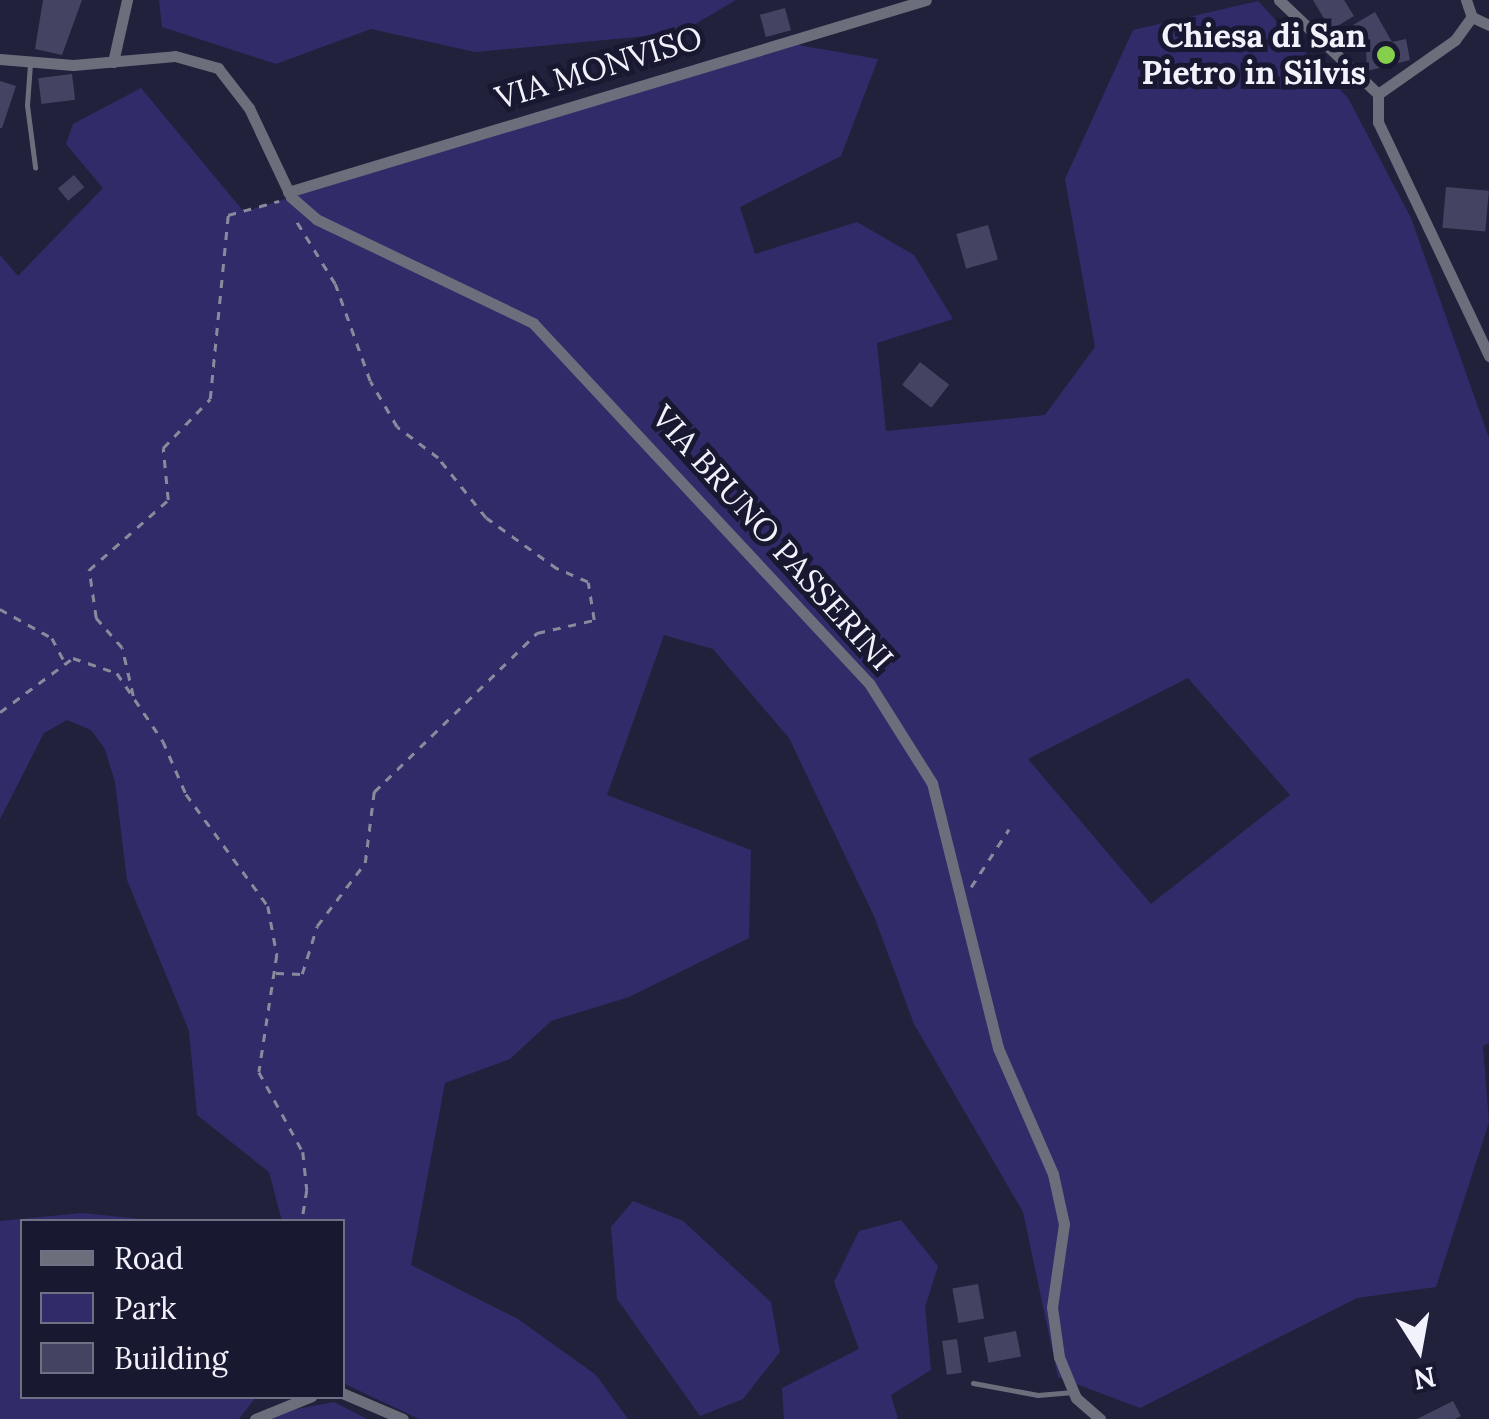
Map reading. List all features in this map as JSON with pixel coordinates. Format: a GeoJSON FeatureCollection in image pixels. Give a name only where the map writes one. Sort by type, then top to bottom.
{"type":"FeatureCollection","features":[{"type":"Feature","properties":{"kind":"street"},"geometry":{"type":"LineString","coordinates":[[113,62],[127,0]]}},
{"type":"Feature","properties":{"kind":"street","name":"VIA MONVISO"},"geometry":{"type":"LineString","coordinates":[[288,192],[926,0]]}},
{"type":"Feature","properties":{"kind":"street"},"geometry":{"type":"LineString","coordinates":[[1279,0],[1378,94],[1378,122],[1489,356]]}},
{"type":"Feature","properties":{"kind":"street"},"geometry":{"type":"LineString","coordinates":[[1466,0],[1472,17],[1489,25]]}},
{"type":"Feature","properties":{"kind":"street"},"geometry":{"type":"LineString","coordinates":[[1378,94],[1455,40],[1472,17]]}},
{"type":"Feature","properties":{"kind":"street","name":"VIA BRUNO PASSERINI"},"geometry":{"type":"LineString","coordinates":[[0,59],[30,64],[175,56],[218,68],[249,108],[288,192],[316,219],[533,323],[838,645],[895,715],[932,783],[998,1048],[1054,1174],[1064,1224],[1052,1307],[1058,1357],[1073,1392],[1100,1419]]}},
{"type":"Feature","properties":{"kind":"street"},"geometry":{"type":"LineString","coordinates":[[345,1394],[404,1419]]}},
{"type":"Feature","properties":{"kind":"street"},"geometry":{"type":"LineString","coordinates":[[254,1419],[304,1399]]}},
{"type":"Feature","properties":{"kind":"lane"},"geometry":{"type":"LineString","coordinates":[[30,64],[27,105],[35,166]]}},
{"type":"Feature","properties":{"kind":"lane"},"geometry":{"type":"LineString","coordinates":[[972,1383],[1038,1396],[1073,1392]]}},
{"type":"Feature","properties":{"kind":"path"},"geometry":{"type":"LineString","coordinates":[[133,696],[122,648],[96,618],[89,570],[168,500],[163,448],[210,399],[228,215],[280,200],[313,241],[370,381],[397,428],[438,458],[486,518],[557,570],[588,582],[594,620],[536,633],[374,792],[365,863],[317,926],[302,974],[276,973]]}},
{"type":"Feature","properties":{"kind":"path"},"geometry":{"type":"LineString","coordinates":[[0,609],[52,638],[66,664]]}},
{"type":"Feature","properties":{"kind":"path"},"geometry":{"type":"LineString","coordinates":[[0,712],[72,658],[110,668],[133,696],[186,794],[268,906],[277,938],[276,973],[258,1072],[303,1152],[307,1190],[302,1219]]}},
{"type":"Feature","properties":{"kind":"path"},"geometry":{"type":"LineString","coordinates":[[962,901],[1009,828]]}},
{"type":"Feature","properties":{"kind":"green space"},"geometry":{"type":"Polygon","coordinates":[[[159,0],[736,0],[680,33],[475,52],[371,29],[276,64],[162,27],[159,0]]]}},
{"type":"Feature","properties":{"kind":"green space"},"geometry":{"type":"Polygon","coordinates":[[[1258,1],[1348,98],[1411,218],[1489,438],[1489,1043],[1483,1046],[1489,1122],[1436,1287],[1357,1298],[1140,1408],[1058,1377],[1023,1212],[914,1024],[874,916],[789,738],[713,649],[664,635],[607,795],[751,850],[749,938],[629,997],[551,1021],[510,1059],[445,1083],[411,1265],[518,1319],[596,1375],[628,1419],[419,1419],[345,1384],[345,1219],[281,1219],[269,1172],[197,1115],[189,1031],[127,880],[115,782],[105,749],[91,730],[67,720],[44,733],[0,819],[0,255],[18,276],[103,188],[66,144],[73,124],[141,88],[244,212],[781,42],[878,59],[841,156],[740,207],[755,254],[857,222],[914,255],[953,319],[877,343],[886,431],[1045,415],[1095,347],[1065,179],[1133,30],[1258,1]],[[1188,678],[1028,759],[1151,904],[1290,795],[1188,678]]]}},
{"type":"Feature","properties":{"kind":"green space"},"geometry":{"type":"Polygon","coordinates":[[[633,1201],[683,1221],[771,1302],[780,1352],[743,1399],[700,1416],[617,1299],[611,1227],[633,1201]]]}},
{"type":"Feature","properties":{"kind":"green space"},"geometry":{"type":"Polygon","coordinates":[[[82,1213],[141,1219],[20,1219],[82,1213]]]}},
{"type":"Feature","properties":{"kind":"green space"},"geometry":{"type":"Polygon","coordinates":[[[20,1219],[20,1399],[254,1399],[239,1419],[0,1419],[0,1221],[20,1219]]]}},
{"type":"Feature","properties":{"kind":"green space"},"geometry":{"type":"Polygon","coordinates":[[[901,1220],[938,1266],[925,1307],[931,1370],[891,1395],[898,1419],[784,1419],[782,1388],[859,1349],[834,1282],[859,1231],[901,1220]]]}},
{"type":"Feature","properties":{"kind":"green space"},"geometry":{"type":"Polygon","coordinates":[[[334,1402],[367,1419],[258,1419],[261,1416],[334,1402]]]}},
{"type":"Feature","properties":{"kind":"building"},"geometry":{"type":"Polygon","coordinates":[[[43,0],[82,0],[62,55],[35,49],[43,0]]]}},
{"type":"Feature","properties":{"kind":"building"},"geometry":{"type":"Polygon","coordinates":[[[1313,0],[1344,0],[1354,16],[1331,30],[1313,0]]]}},
{"type":"Feature","properties":{"kind":"building"},"geometry":{"type":"Polygon","coordinates":[[[785,8],[791,30],[766,37],[760,15],[785,8]]]}},
{"type":"Feature","properties":{"kind":"building"},"geometry":{"type":"Polygon","coordinates":[[[1375,12],[1392,42],[1406,39],[1410,60],[1367,71],[1366,48],[1353,25],[1375,12]]]}},
{"type":"Feature","properties":{"kind":"building"},"geometry":{"type":"Polygon","coordinates":[[[72,74],[75,100],[41,104],[38,78],[72,74]]]}},
{"type":"Feature","properties":{"kind":"building"},"geometry":{"type":"Polygon","coordinates":[[[0,81],[16,86],[2,128],[0,128],[0,81]]]}},
{"type":"Feature","properties":{"kind":"building"},"geometry":{"type":"Polygon","coordinates":[[[74,175],[84,187],[68,201],[58,188],[74,175]]]}},
{"type":"Feature","properties":{"kind":"building"},"geometry":{"type":"Polygon","coordinates":[[[1446,187],[1489,191],[1485,232],[1442,228],[1446,187]]]}},
{"type":"Feature","properties":{"kind":"building"},"geometry":{"type":"Polygon","coordinates":[[[988,225],[998,260],[966,269],[956,234],[988,225]]]}},
{"type":"Feature","properties":{"kind":"building"},"geometry":{"type":"Polygon","coordinates":[[[920,362],[949,385],[931,408],[902,385],[920,362]]]}},
{"type":"Feature","properties":{"kind":"building"},"geometry":{"type":"Polygon","coordinates":[[[978,1284],[984,1318],[958,1323],[952,1289],[978,1284]]]}},
{"type":"Feature","properties":{"kind":"building"},"geometry":{"type":"Polygon","coordinates":[[[1016,1331],[1021,1357],[989,1363],[984,1337],[1016,1331]]]}},
{"type":"Feature","properties":{"kind":"building"},"geometry":{"type":"Polygon","coordinates":[[[957,1339],[962,1373],[947,1375],[942,1341],[957,1339]]]}},
{"type":"Feature","properties":{"kind":"building"},"geometry":{"type":"Polygon","coordinates":[[[1453,1401],[1461,1416],[1417,1419],[1453,1401]]]}},
{"type":"Feature","properties":{"kind":"place","name":"Chiesa di San Pietro in Silvis"},"geometry":{"type":"Point","coordinates":[1386,55]}}]}
